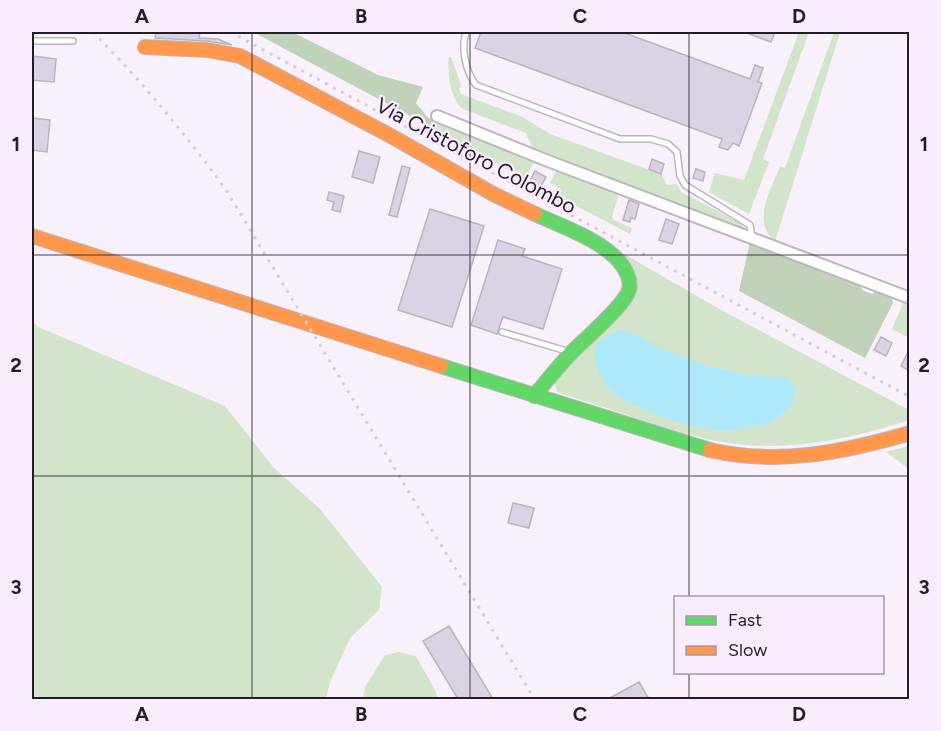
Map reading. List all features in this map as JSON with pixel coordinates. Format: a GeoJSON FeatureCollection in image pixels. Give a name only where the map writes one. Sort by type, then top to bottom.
{"type":"FeatureCollection","features":[{"type":"Feature","properties":{"kind":"main road","name":"Via Cristoforo Colombo"},"geometry":{"type":"LineString","coordinates":[[145,47],[207,50],[240,56],[391,136],[495,195],[588,239],[609,252],[621,263],[627,273],[630,283],[628,293],[534,396]]}},
{"type":"Feature","properties":{"kind":"main road"},"geometry":{"type":"LineString","coordinates":[[32,236],[691,445],[740,455],[812,456],[879,442],[909,433]]}},
{"type":"Feature","properties":{"kind":"street","name":"Via Cristoforo Colombo"},"geometry":{"type":"LineString","coordinates":[[437,116],[548,161],[909,298]]}},
{"type":"Feature","properties":{"kind":"lane"},"geometry":{"type":"LineString","coordinates":[[466,32],[463,50],[476,85],[620,139],[651,139],[668,144],[677,152],[680,176],[685,185],[750,225],[752,238]]}},
{"type":"Feature","properties":{"kind":"lane"},"geometry":{"type":"LineString","coordinates":[[32,41],[73,41]]}},
{"type":"Feature","properties":{"kind":"lane"},"geometry":{"type":"LineString","coordinates":[[502,332],[571,353]]}},
{"type":"Feature","properties":{"kind":"green space"},"geometry":{"type":"Polygon","coordinates":[[[253,32],[292,32],[378,75],[423,87],[416,103],[428,118],[434,119],[429,126],[253,32]]]}},
{"type":"Feature","properties":{"kind":"green space"},"geometry":{"type":"Polygon","coordinates":[[[799,32],[809,32],[763,159],[769,162],[749,214],[709,192],[715,173],[744,180],[799,32]]]}},
{"type":"Feature","properties":{"kind":"green space"},"geometry":{"type":"Polygon","coordinates":[[[834,32],[840,32],[775,242],[764,225],[765,205],[780,166],[785,168],[834,32]]]}},
{"type":"Feature","properties":{"kind":"green space"},"geometry":{"type":"Polygon","coordinates":[[[449,57],[451,57],[461,85],[459,89],[461,94],[523,117],[550,134],[661,174],[667,185],[677,184],[681,192],[742,224],[743,230],[532,147],[526,133],[463,109],[452,92],[449,57]]]}},
{"type":"Feature","properties":{"kind":"green space"},"geometry":{"type":"Polygon","coordinates":[[[434,119],[518,151],[524,158],[534,162],[525,179],[429,126],[434,119]]]}},
{"type":"Feature","properties":{"kind":"green space"},"geometry":{"type":"Polygon","coordinates":[[[557,170],[619,193],[612,217],[632,228],[630,234],[557,196],[561,189],[550,183],[557,170]]]}},
{"type":"Feature","properties":{"kind":"green space"},"geometry":{"type":"Polygon","coordinates":[[[750,242],[859,283],[862,290],[872,294],[877,291],[891,296],[893,303],[865,358],[739,291],[750,242]]]}},
{"type":"Feature","properties":{"kind":"green space"},"geometry":{"type":"Polygon","coordinates":[[[624,254],[723,311],[909,410],[909,420],[860,434],[809,443],[783,446],[732,444],[689,434],[557,392],[554,382],[630,295],[621,260],[624,254]]]}},
{"type":"Feature","properties":{"kind":"green space"},"geometry":{"type":"Polygon","coordinates":[[[904,301],[909,303],[909,338],[892,329],[904,301]]]}},
{"type":"Feature","properties":{"kind":"green space"},"geometry":{"type":"Polygon","coordinates":[[[32,320],[38,327],[225,406],[274,468],[320,509],[382,587],[379,610],[350,638],[330,682],[326,699],[32,699],[32,320]]]}},
{"type":"Feature","properties":{"kind":"green space"},"geometry":{"type":"Polygon","coordinates":[[[909,446],[909,469],[886,452],[909,446]]]}},
{"type":"Feature","properties":{"kind":"green space"},"geometry":{"type":"Polygon","coordinates":[[[399,652],[416,656],[438,699],[363,699],[365,687],[385,655],[399,652]]]}},
{"type":"Feature","properties":{"kind":"water"},"geometry":{"type":"Polygon","coordinates":[[[623,330],[660,348],[706,365],[738,373],[786,377],[796,388],[792,405],[769,424],[724,431],[670,420],[622,400],[607,387],[594,358],[597,342],[623,330]]]}},
{"type":"Feature","properties":{"kind":"building"},"geometry":{"type":"Polygon","coordinates":[[[156,32],[200,32],[199,38],[218,39],[232,45],[155,38],[156,32]]]}},
{"type":"Feature","properties":{"kind":"building"},"geometry":{"type":"Polygon","coordinates":[[[481,32],[622,32],[750,79],[755,65],[763,68],[758,82],[762,83],[739,146],[733,143],[728,150],[719,147],[722,139],[475,48],[481,32]]]}},
{"type":"Feature","properties":{"kind":"building"},"geometry":{"type":"Polygon","coordinates":[[[744,32],[775,32],[771,42],[744,32]]]}},
{"type":"Feature","properties":{"kind":"building"},"geometry":{"type":"Polygon","coordinates":[[[32,56],[56,59],[54,82],[32,80],[32,56]]]}},
{"type":"Feature","properties":{"kind":"building"},"geometry":{"type":"Polygon","coordinates":[[[32,118],[50,120],[47,152],[32,150],[32,118]]]}},
{"type":"Feature","properties":{"kind":"building"},"geometry":{"type":"Polygon","coordinates":[[[359,151],[380,157],[373,183],[352,177],[359,151]]]}},
{"type":"Feature","properties":{"kind":"building"},"geometry":{"type":"Polygon","coordinates":[[[652,159],[664,164],[661,174],[649,169],[652,159]]]}},
{"type":"Feature","properties":{"kind":"building"},"geometry":{"type":"Polygon","coordinates":[[[402,166],[410,168],[397,217],[389,215],[402,166]]]}},
{"type":"Feature","properties":{"kind":"building"},"geometry":{"type":"Polygon","coordinates":[[[696,169],[705,172],[703,181],[693,178],[696,169]]]}},
{"type":"Feature","properties":{"kind":"building"},"geometry":{"type":"Polygon","coordinates":[[[535,171],[546,177],[541,186],[530,181],[535,171]]]}},
{"type":"Feature","properties":{"kind":"building"},"geometry":{"type":"Polygon","coordinates":[[[329,192],[344,196],[340,212],[332,210],[334,202],[327,200],[329,192]]]}},
{"type":"Feature","properties":{"kind":"building"},"geometry":{"type":"Polygon","coordinates":[[[629,200],[639,204],[635,219],[631,218],[630,222],[623,220],[629,200]]]}},
{"type":"Feature","properties":{"kind":"building"},"geometry":{"type":"Polygon","coordinates":[[[430,209],[484,226],[452,327],[398,310],[430,209]]]}},
{"type":"Feature","properties":{"kind":"building"},"geometry":{"type":"Polygon","coordinates":[[[666,219],[679,224],[672,244],[659,240],[666,219]]]}},
{"type":"Feature","properties":{"kind":"building"},"geometry":{"type":"Polygon","coordinates":[[[498,240],[525,249],[522,256],[562,269],[543,329],[503,317],[497,334],[471,325],[498,240]]]}},
{"type":"Feature","properties":{"kind":"building"},"geometry":{"type":"Polygon","coordinates":[[[881,337],[892,343],[886,356],[874,350],[881,337]]]}},
{"type":"Feature","properties":{"kind":"building"},"geometry":{"type":"Polygon","coordinates":[[[909,350],[909,371],[901,366],[909,350]]]}},
{"type":"Feature","properties":{"kind":"building"},"geometry":{"type":"Polygon","coordinates":[[[513,503],[534,508],[529,528],[508,523],[513,503]]]}},
{"type":"Feature","properties":{"kind":"building"},"geometry":{"type":"Polygon","coordinates":[[[449,626],[493,699],[458,699],[423,641],[449,626]]]}},
{"type":"Feature","properties":{"kind":"building"},"geometry":{"type":"Polygon","coordinates":[[[639,682],[649,699],[608,699],[639,682]]]}},
{"type":"Feature","properties":{"kind":"railway"},"geometry":{"type":"LineString","coordinates":[[93,32],[162,108],[226,190],[535,700]]}},
{"type":"Feature","properties":{"kind":"railway"},"geometry":{"type":"LineString","coordinates":[[230,32],[910,397]]}},
{"type":"Feature","properties":{"kind":"traffic: fast"},"geometry":{"type":"LineString","coordinates":[[534,396],[568,356],[604,322],[626,297],[629,290],[628,277],[614,256],[594,241],[535,214]]}},
{"type":"Feature","properties":{"kind":"traffic: fast"},"geometry":{"type":"LineString","coordinates":[[441,366],[710,450]]}},
{"type":"Feature","properties":{"kind":"traffic: slow"},"geometry":{"type":"LineString","coordinates":[[145,47],[207,50],[240,56],[391,136],[495,195],[535,214]]}},
{"type":"Feature","properties":{"kind":"traffic: slow"},"geometry":{"type":"LineString","coordinates":[[32,236],[441,366]]}},
{"type":"Feature","properties":{"kind":"traffic: slow"},"geometry":{"type":"LineString","coordinates":[[710,450],[761,457],[811,455],[861,446],[910,433]]}}]}
